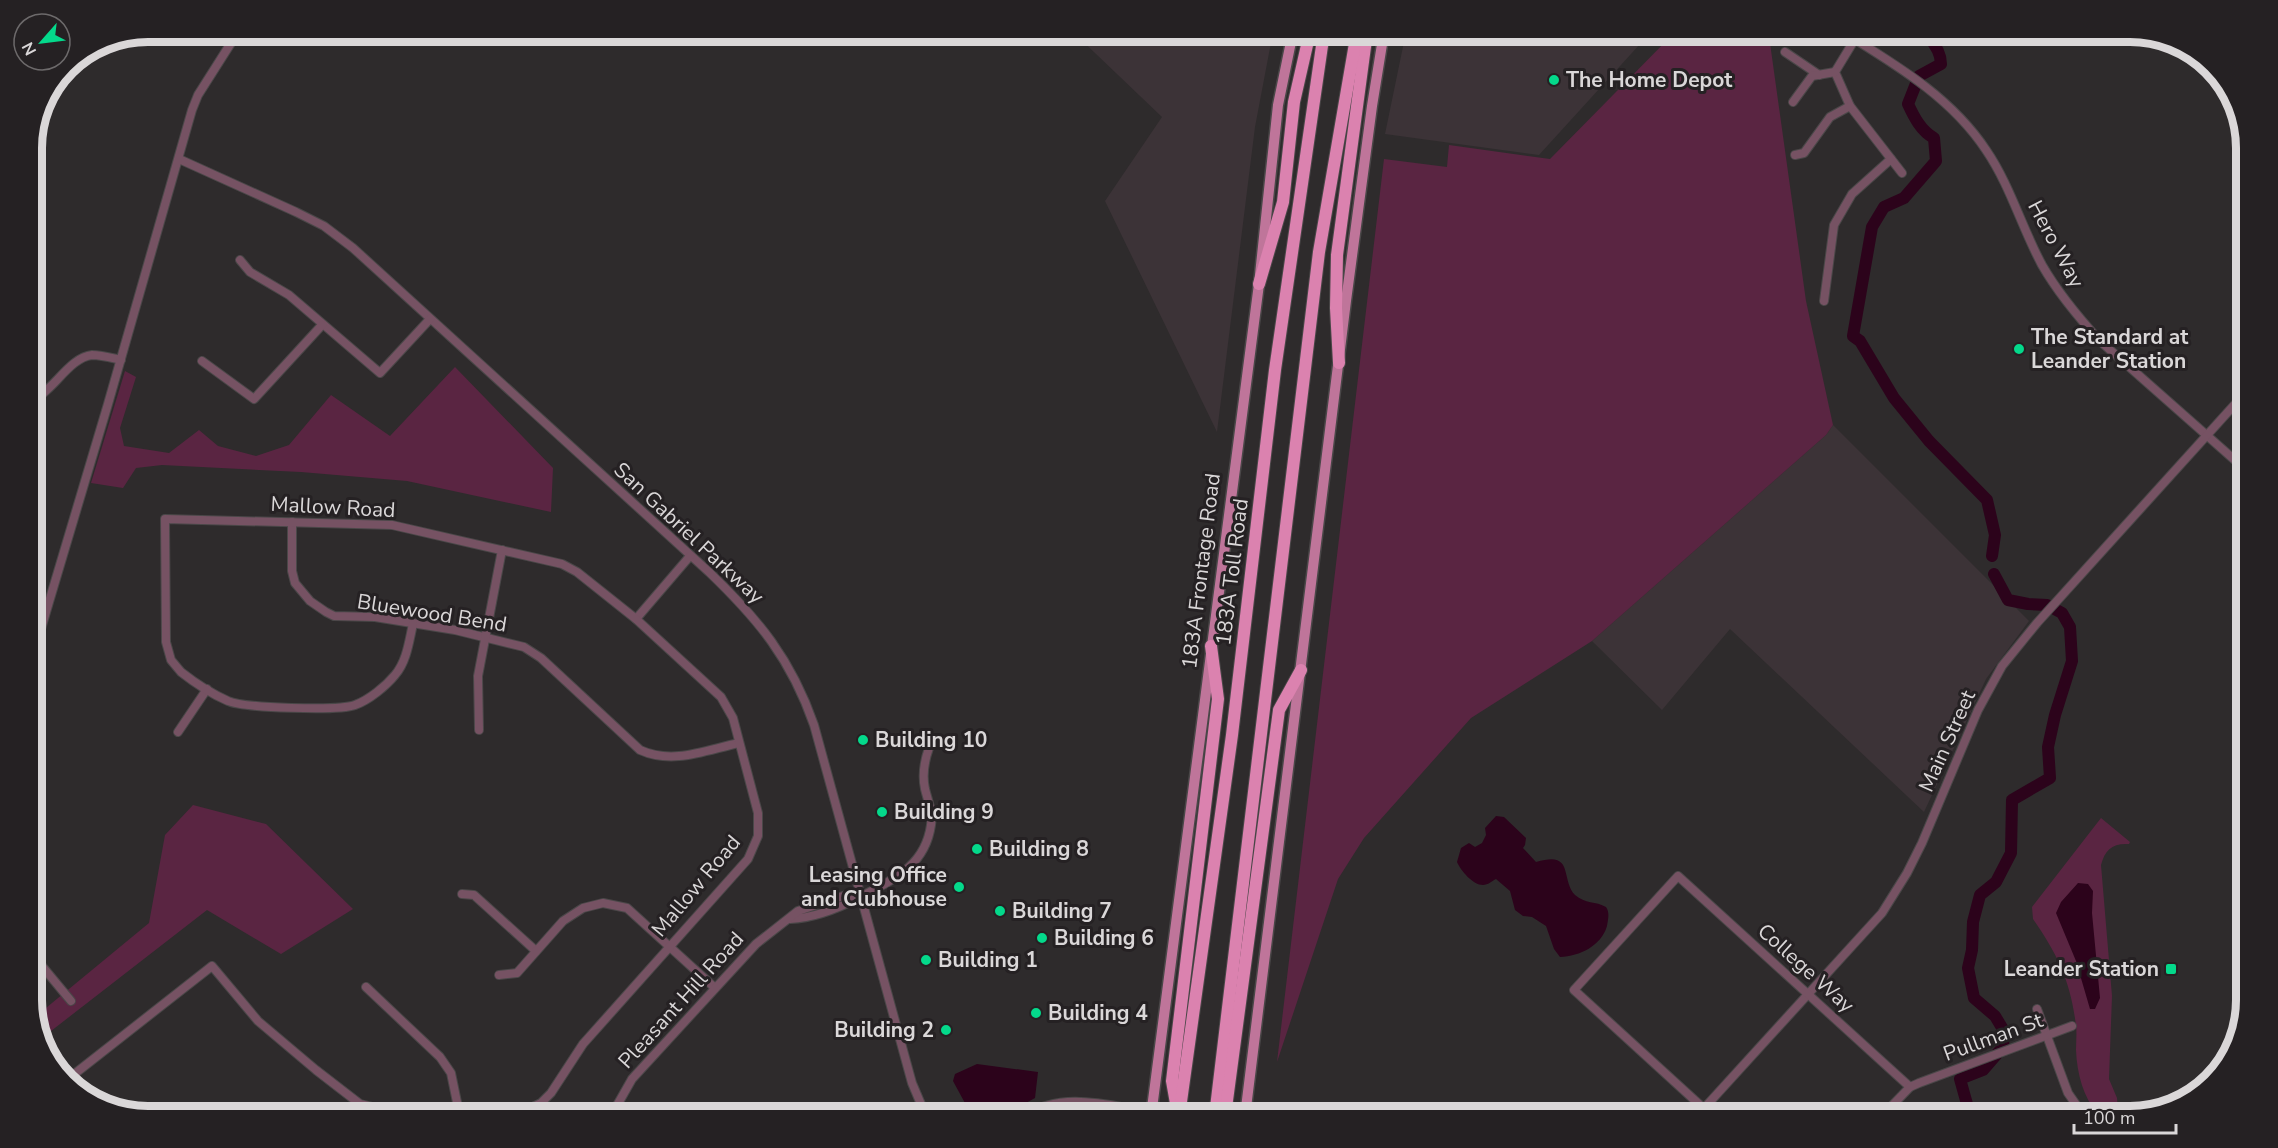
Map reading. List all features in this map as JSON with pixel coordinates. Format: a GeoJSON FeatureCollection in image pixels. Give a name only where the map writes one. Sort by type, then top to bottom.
{"type":"FeatureCollection","features":[{"type":"Feature","properties":{"kind":"highway"},"geometry":{"type":"LineString","coordinates":[[1258,284],[1283,202],[1294,102],[1308,42]]}},
{"type":"Feature","properties":{"kind":"highway","name":"183A Toll Road"},"geometry":{"type":"LineString","coordinates":[[1180,1106],[1232,735],[1275,370],[1323,42]]}},
{"type":"Feature","properties":{"kind":"highway"},"geometry":{"type":"LineString","coordinates":[[1216,1106],[1319,252],[1355,42]]}},
{"type":"Feature","properties":{"kind":"highway"},"geometry":{"type":"LineString","coordinates":[[1340,363],[1336,308],[1337,255],[1366,42]]}},
{"type":"Feature","properties":{"kind":"highway"},"geometry":{"type":"LineString","coordinates":[[1177,1106],[1172,1080],[1218,699],[1211,646]]}},
{"type":"Feature","properties":{"kind":"highway"},"geometry":{"type":"LineString","coordinates":[[1226,1106],[1279,710],[1301,670]]}},
{"type":"Feature","properties":{"kind":"main road","name":"183A Frontage Road"},"geometry":{"type":"LineString","coordinates":[[1152,1106],[1258,284],[1278,105],[1291,42]]}},
{"type":"Feature","properties":{"kind":"main road"},"geometry":{"type":"LineString","coordinates":[[1246,1106],[1372,106],[1382,42]]}},
{"type":"Feature","properties":{"kind":"street"},"geometry":{"type":"LineString","coordinates":[[42,625],[192,110],[198,95],[232,42]]}},
{"type":"Feature","properties":{"kind":"street"},"geometry":{"type":"LineString","coordinates":[[1793,102],[1812,76],[1835,72],[1853,42]]}},
{"type":"Feature","properties":{"kind":"street","name":"Hero Way"},"geometry":{"type":"LineString","coordinates":[[1860,42],[1908,74],[1952,108],[1987,151],[2042,264],[2077,315],[2100,341],[2236,461]]}},
{"type":"Feature","properties":{"kind":"street"},"geometry":{"type":"LineString","coordinates":[[1785,52],[1819,75]]}},
{"type":"Feature","properties":{"kind":"street"},"geometry":{"type":"LineString","coordinates":[[1835,72],[1850,106],[1902,173]]}},
{"type":"Feature","properties":{"kind":"street"},"geometry":{"type":"LineString","coordinates":[[1794,155],[1804,153],[1830,117],[1850,106]]}},
{"type":"Feature","properties":{"kind":"street","name":"San Gabriel Parkway"},"geometry":{"type":"LineString","coordinates":[[179,159],[324,226],[353,248],[740,602],[766,633],[794,676],[814,725],[912,1083],[922,1106]]}},
{"type":"Feature","properties":{"kind":"street"},"geometry":{"type":"LineString","coordinates":[[1824,301],[1834,225],[1852,194],[1891,159]]}},
{"type":"Feature","properties":{"kind":"street"},"geometry":{"type":"LineString","coordinates":[[240,260],[250,272],[289,295],[380,373],[430,319]]}},
{"type":"Feature","properties":{"kind":"street"},"geometry":{"type":"LineString","coordinates":[[202,361],[254,399],[322,325]]}},
{"type":"Feature","properties":{"kind":"street"},"geometry":{"type":"LineString","coordinates":[[42,396],[80,359],[94,355],[121,360]]}},
{"type":"Feature","properties":{"kind":"street","name":"Main Street"},"geometry":{"type":"LineString","coordinates":[[1707,1106],[1882,913],[1907,873],[1922,843],[1978,710],[2002,666],[2037,622],[2236,403]]}},
{"type":"Feature","properties":{"kind":"street","name":"Mallow Road"},"geometry":{"type":"LineString","coordinates":[[207,689],[176,667],[168,652],[165,633],[165,519],[392,525],[562,564],[577,572],[636,619],[721,697],[733,718],[758,813],[756,844],[747,859],[583,1044],[551,1093],[535,1106]]}},
{"type":"Feature","properties":{"kind":"street","name":"Bluewood Bend"},"geometry":{"type":"LineString","coordinates":[[292,522],[292,571],[295,584],[310,601],[334,616],[375,617],[485,637],[524,647],[541,658],[632,744],[652,756],[678,757],[739,742]]}},
{"type":"Feature","properties":{"kind":"street"},"geometry":{"type":"LineString","coordinates":[[479,730],[478,676],[502,550]]}},
{"type":"Feature","properties":{"kind":"street"},"geometry":{"type":"LineString","coordinates":[[636,619],[690,556]]}},
{"type":"Feature","properties":{"kind":"street"},"geometry":{"type":"LineString","coordinates":[[178,732],[207,689],[228,702],[247,705],[337,708],[356,705],[369,697],[399,670],[413,624]]}},
{"type":"Feature","properties":{"kind":"street","name":"Pleasant Hill Road"},"geometry":{"type":"LineString","coordinates":[[617,1106],[632,1079],[756,944],[772,930],[790,919],[800,919],[847,905],[899,877],[909,869],[926,844],[932,822],[923,776],[929,748]]}},
{"type":"Feature","properties":{"kind":"street","name":"College Way"},"geometry":{"type":"LineString","coordinates":[[1694,1106],[1574,990],[1678,876],[1910,1087]]}},
{"type":"Feature","properties":{"kind":"street"},"geometry":{"type":"LineString","coordinates":[[462,894],[474,895],[536,951]]}},
{"type":"Feature","properties":{"kind":"street"},"geometry":{"type":"LineString","coordinates":[[499,975],[517,973],[563,921],[582,908],[603,903],[627,908],[715,988]]}},
{"type":"Feature","properties":{"kind":"street"},"geometry":{"type":"LineString","coordinates":[[42,966],[71,1002]]}},
{"type":"Feature","properties":{"kind":"street","name":"Mallow Road"},"geometry":{"type":"LineString","coordinates":[[73,1075],[212,966],[258,1021],[360,1104],[368,1106]]}},
{"type":"Feature","properties":{"kind":"street"},"geometry":{"type":"LineString","coordinates":[[366,987],[440,1057],[451,1073],[458,1106]]}},
{"type":"Feature","properties":{"kind":"street"},"geometry":{"type":"LineString","coordinates":[[2037,1009],[2068,1093],[2077,1106]]}},
{"type":"Feature","properties":{"kind":"street","name":"Pullman St"},"geometry":{"type":"LineString","coordinates":[[1910,1087],[2072,1026]]}},
{"type":"Feature","properties":{"kind":"street"},"geometry":{"type":"LineString","coordinates":[[1892,1106],[1910,1087]]}},
{"type":"Feature","properties":{"kind":"street"},"geometry":{"type":"LineString","coordinates":[[1044,1106],[1050,1103],[1072,1101],[1102,1106]]}},
{"type":"Feature","properties":{"kind":"shaded area"},"geometry":{"type":"Polygon","coordinates":[[[1083,42],[1271,42],[1255,127],[1217,432],[1105,201],[1162,117],[1083,42]]]}},
{"type":"Feature","properties":{"kind":"shaded area","name":"The Home Depot"},"geometry":{"type":"Polygon","coordinates":[[[1404,42],[1642,42],[1539,155],[1385,134],[1404,42]]]}},
{"type":"Feature","properties":{"kind":"shaded area"},"geometry":{"type":"Polygon","coordinates":[[[1665,42],[1771,42],[1806,301],[1833,425],[1826,435],[1592,641],[1471,718],[1364,838],[1338,879],[1277,1062],[1384,159],[1447,167],[1449,145],[1550,159],[1665,42]]]}},
{"type":"Feature","properties":{"kind":"shaded area"},"geometry":{"type":"Polygon","coordinates":[[[455,367],[553,468],[551,512],[407,481],[301,472],[162,465],[136,468],[123,488],[91,483],[125,371],[136,377],[120,428],[124,446],[169,453],[199,430],[218,446],[256,456],[289,445],[331,395],[390,436],[455,367]]]}},
{"type":"Feature","properties":{"kind":"shaded area"},"geometry":{"type":"Polygon","coordinates":[[[1833,425],[2029,621],[1986,679],[1924,812],[1730,629],[1662,710],[1592,641],[1826,435],[1833,425]]]}},
{"type":"Feature","properties":{"kind":"shaded area"},"geometry":{"type":"Polygon","coordinates":[[[193,805],[266,824],[353,909],[281,954],[207,910],[48,1033],[43,1011],[149,923],[165,835],[193,805]]]}},
{"type":"Feature","properties":{"kind":"shaded area"},"geometry":{"type":"Polygon","coordinates":[[[1496,816],[1504,817],[1526,838],[1523,848],[1536,862],[1548,859],[1562,863],[1575,895],[1606,907],[1607,926],[1600,939],[1589,949],[1575,955],[1560,957],[1554,949],[1546,926],[1515,910],[1510,891],[1496,879],[1485,885],[1475,883],[1461,869],[1457,862],[1461,848],[1469,843],[1475,847],[1482,843],[1486,835],[1485,828],[1496,816]]]}},
{"type":"Feature","properties":{"kind":"shaded area"},"geometry":{"type":"Polygon","coordinates":[[[2101,818],[2130,842],[2110,848],[2101,865],[2112,996],[2109,1079],[2117,1098],[2118,1106],[2092,1106],[2085,1092],[2078,1068],[2074,1010],[2067,982],[2050,945],[2033,919],[2032,907],[2101,818]]]}},
{"type":"Feature","properties":{"kind":"shaded area"},"geometry":{"type":"Polygon","coordinates":[[[2078,883],[2088,884],[2093,891],[2092,913],[2100,998],[2095,1009],[2090,1009],[2076,961],[2056,913],[2061,902],[2078,883]]]}},
{"type":"Feature","properties":{"kind":"shaded area"},"geometry":{"type":"Polygon","coordinates":[[[977,1064],[1038,1072],[1035,1098],[1020,1106],[967,1106],[953,1081],[955,1074],[977,1064]]]}},
{"type":"Feature","properties":{"kind":"waterway"},"geometry":{"type":"LineString","coordinates":[[1933,42],[1941,64],[1919,76],[1908,104],[1915,119],[1934,138],[1936,161],[1904,198],[1884,207],[1872,227],[1853,336],[1860,341],[1894,398],[1929,441],[1987,500],[1995,535],[1992,556]]}},
{"type":"Feature","properties":{"kind":"waterway"},"geometry":{"type":"LineString","coordinates":[[1966,1106],[1960,1079],[1983,1070],[2003,1047],[2004,1031],[1995,1016],[1974,998],[1968,968],[1972,950],[1973,922],[1980,895],[1996,882],[2011,853],[2012,800],[2050,778],[2048,747],[2055,715],[2072,661],[2070,627],[2062,613],[2047,605],[2008,600],[1994,574]]}},
{"type":"Feature","properties":{"kind":"place","name":"The Home Depot"},"geometry":{"type":"Point","coordinates":[1554,80]}},
{"type":"Feature","properties":{"kind":"place","name":"The Standard at Leander Station"},"geometry":{"type":"Point","coordinates":[2019,349]}},
{"type":"Feature","properties":{"kind":"place","name":"Building 10"},"geometry":{"type":"Point","coordinates":[863,740]}},
{"type":"Feature","properties":{"kind":"place","name":"Building 9"},"geometry":{"type":"Point","coordinates":[882,812]}},
{"type":"Feature","properties":{"kind":"place","name":"Building 8"},"geometry":{"type":"Point","coordinates":[977,849]}},
{"type":"Feature","properties":{"kind":"place","name":"Leasing Office and Clubhouse"},"geometry":{"type":"Point","coordinates":[959,887]}},
{"type":"Feature","properties":{"kind":"place","name":"Building 7"},"geometry":{"type":"Point","coordinates":[1000,911]}},
{"type":"Feature","properties":{"kind":"place","name":"Building 6"},"geometry":{"type":"Point","coordinates":[1042,938]}},
{"type":"Feature","properties":{"kind":"place","name":"Building 1"},"geometry":{"type":"Point","coordinates":[926,960]}},
{"type":"Feature","properties":{"kind":"place","name":"Leander Station"},"geometry":{"type":"Point","coordinates":[2171,969]}},
{"type":"Feature","properties":{"kind":"place","name":"Building 4"},"geometry":{"type":"Point","coordinates":[1036,1013]}},
{"type":"Feature","properties":{"kind":"place","name":"Building 2"},"geometry":{"type":"Point","coordinates":[946,1030]}}]}
